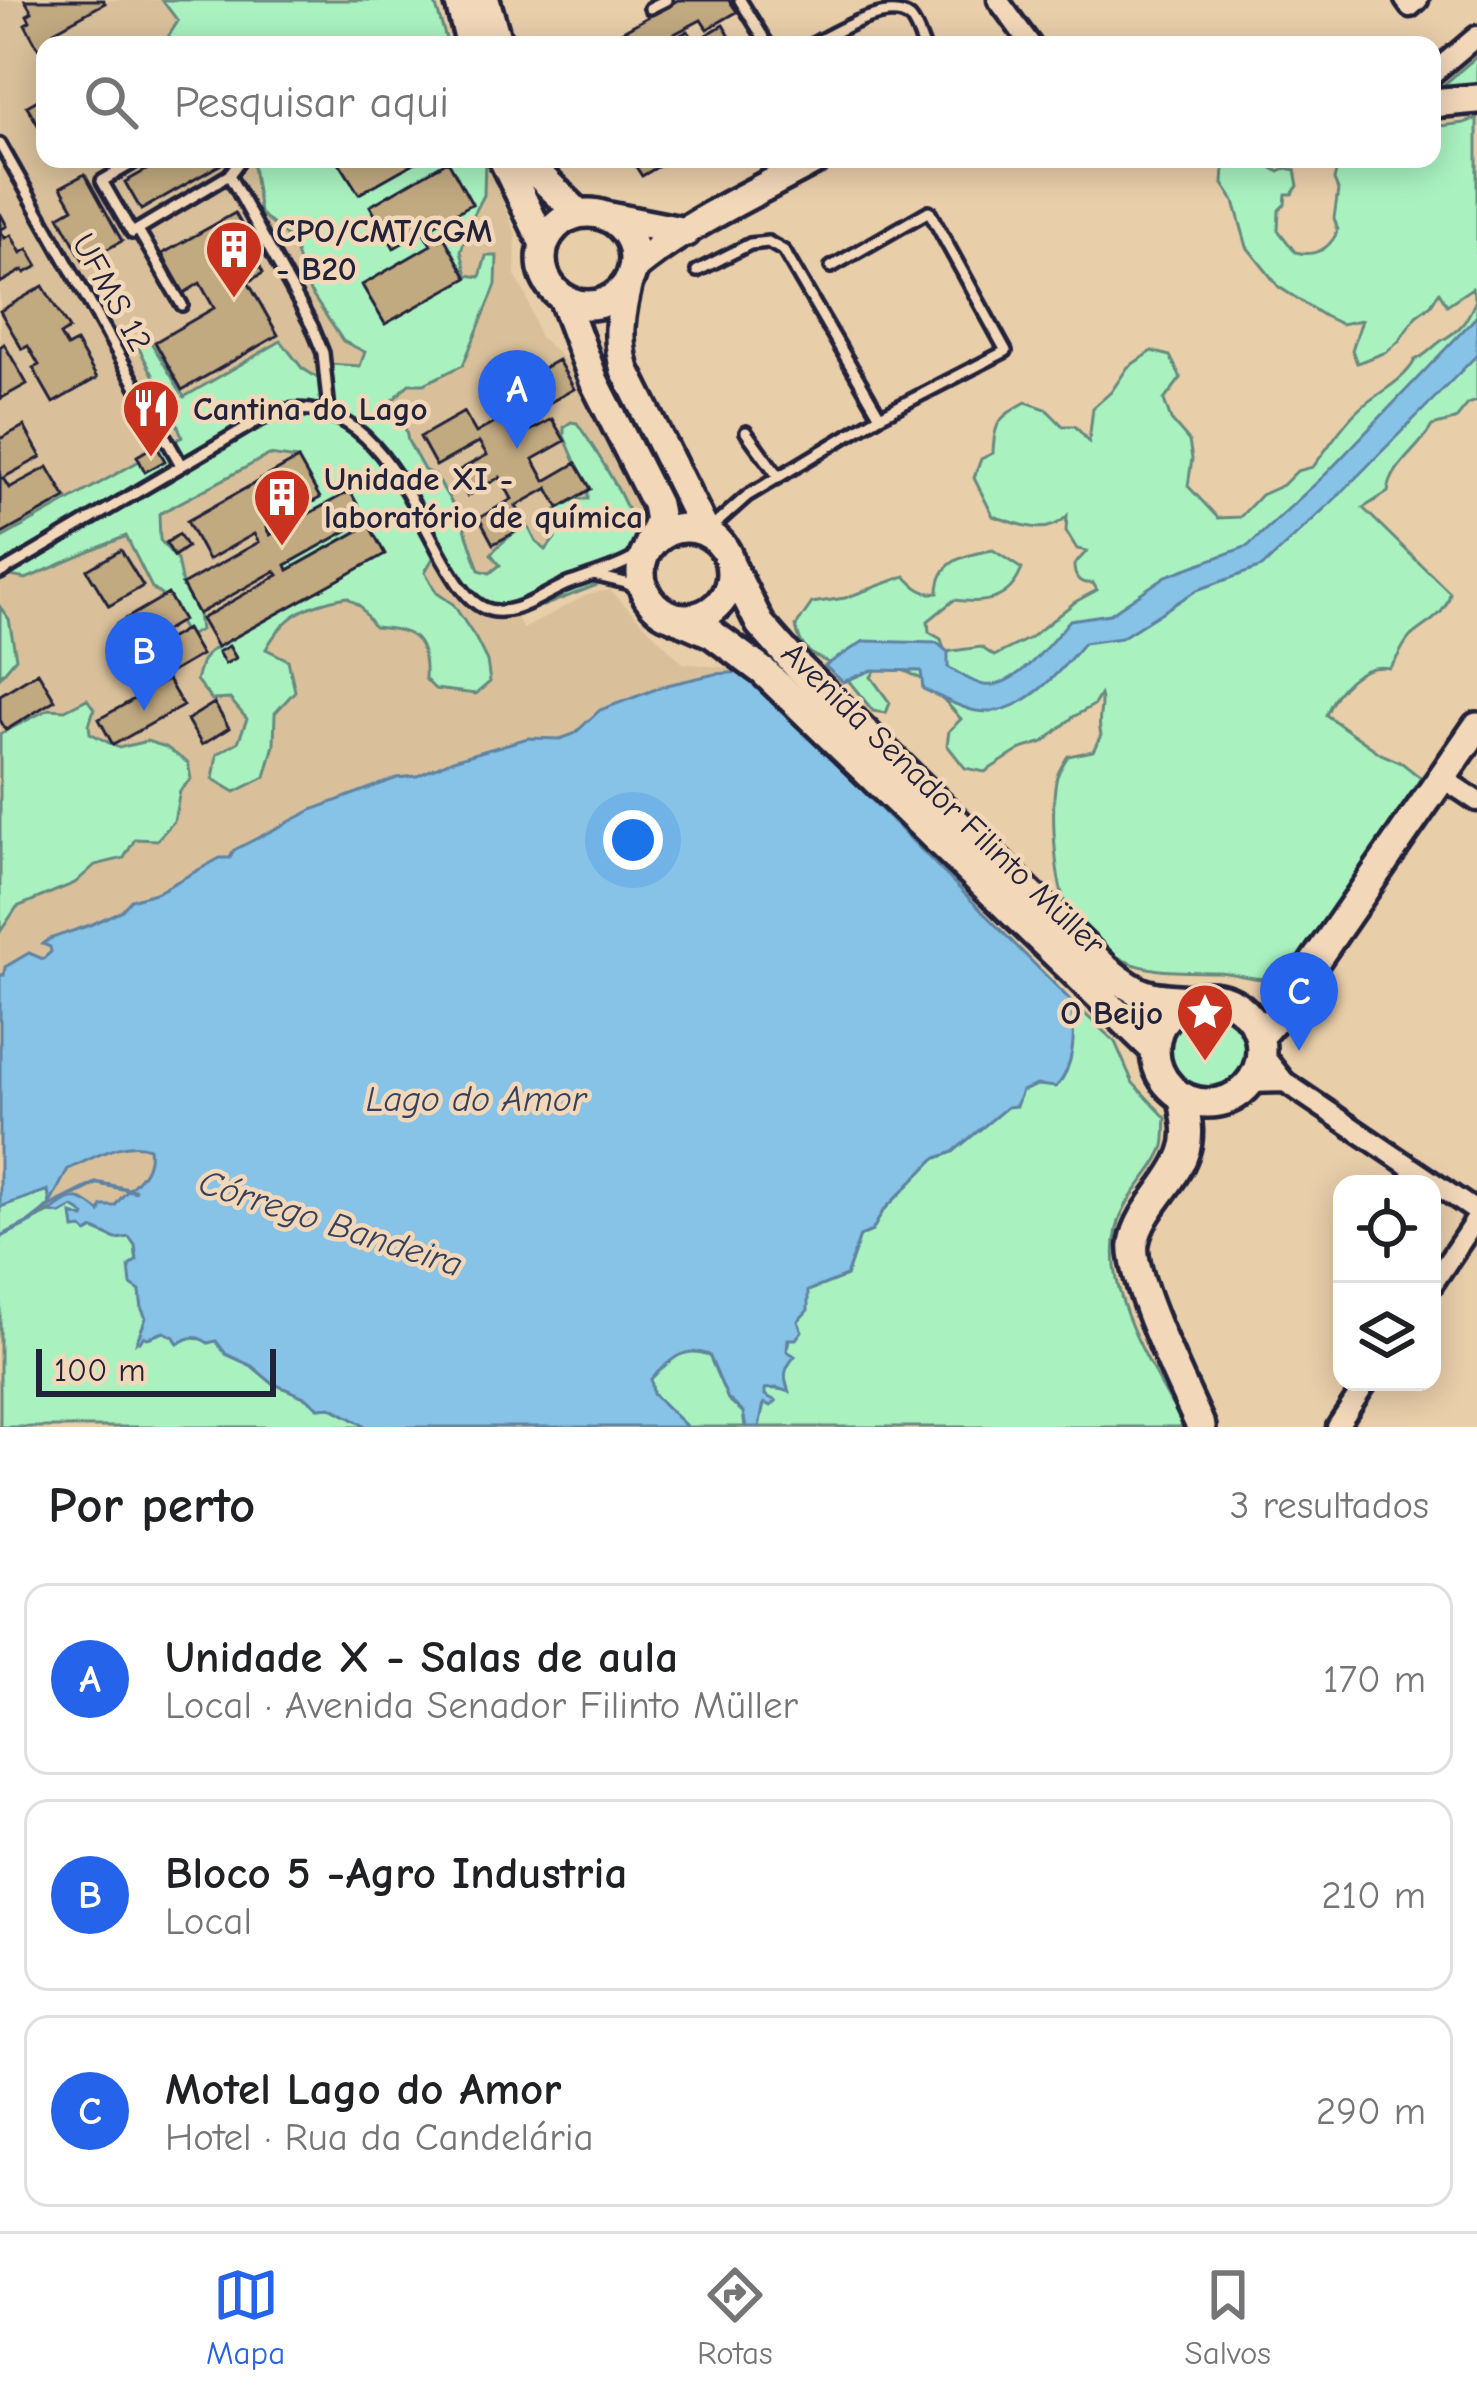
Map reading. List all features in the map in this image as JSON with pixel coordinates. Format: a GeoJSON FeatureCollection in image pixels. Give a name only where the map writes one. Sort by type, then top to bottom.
{"type":"FeatureCollection","features":[{"type":"Feature","properties":{"kind":"main road"},"geometry":{"type":"LineString","coordinates":[[459,0],[469,36]]}},
{"type":"Feature","properties":{"kind":"main road"},"geometry":{"type":"LineString","coordinates":[[485,0],[495,36]]}},
{"type":"Feature","properties":{"kind":"main road"},"geometry":{"type":"LineString","coordinates":[[1441,102],[1477,99]]}},
{"type":"Feature","properties":{"kind":"main road"},"geometry":{"type":"LineString","coordinates":[[506,168],[544,244]]}},
{"type":"Feature","properties":{"kind":"main road"},"geometry":{"type":"LineString","coordinates":[[535,168],[578,213]]}},
{"type":"Feature","properties":{"kind":"main road"},"geometry":{"type":"LineString","coordinates":[[686,232],[595,212],[578,213],[563,219],[544,244],[544,274],[563,298],[577,304],[606,302],[655,250],[801,168]]}},
{"type":"Feature","properties":{"kind":"main road"},"geometry":{"type":"LineString","coordinates":[[609,217],[630,238],[634,254],[618,346],[706,531]]}},
{"type":"Feature","properties":{"kind":"main road"},"geometry":{"type":"LineString","coordinates":[[563,298],[594,381],[656,504],[659,520],[646,550],[640,568],[645,592],[651,603],[672,616],[687,618],[715,608],[725,596],[731,582],[727,552],[706,531],[678,527],[646,550]]}},
{"type":"Feature","properties":{"kind":"main road","name":"Avenida Senador Filinto Müller"},"geometry":{"type":"LineString","coordinates":[[731,566],[760,624],[798,667],[1106,969],[1148,998],[1190,1000]]}},
{"type":"Feature","properties":{"kind":"main road","name":"Avenida Senador Filinto Müller"},"geometry":{"type":"LineString","coordinates":[[672,616],[711,633],[764,672],[1155,1050]]}},
{"type":"Feature","properties":{"kind":"main road"},"geometry":{"type":"LineString","coordinates":[[1260,1044],[1477,727]]}},
{"type":"Feature","properties":{"kind":"main road"},"geometry":{"type":"LineString","coordinates":[[1232,1003],[1265,1001],[1292,992]]}},
{"type":"Feature","properties":{"kind":"main road"},"geometry":{"type":"LineString","coordinates":[[1219,998],[1232,1003],[1250,1017],[1260,1044],[1258,1068],[1239,1093],[1211,1103],[1183,1097],[1162,1078],[1156,1064],[1157,1034],[1164,1020],[1190,1000],[1219,998]]}},
{"type":"Feature","properties":{"kind":"main road"},"geometry":{"type":"LineString","coordinates":[[1183,1097],[1184,1155],[1142,1222],[1133,1246],[1154,1321],[1201,1427]]}},
{"type":"Feature","properties":{"kind":"street"},"geometry":{"type":"LineString","coordinates":[[998,0],[1024,36]]}},
{"type":"Feature","properties":{"kind":"street"},"geometry":{"type":"LineString","coordinates":[[1405,0],[1410,7],[1418,0]]}},
{"type":"Feature","properties":{"kind":"street"},"geometry":{"type":"LineString","coordinates":[[1441,66],[1477,36]]}},
{"type":"Feature","properties":{"kind":"street"},"geometry":{"type":"LineString","coordinates":[[1442,777],[1477,801]]}},
{"type":"Feature","properties":{"kind":"street"},"geometry":{"type":"LineString","coordinates":[[1260,1044],[1285,1082],[1477,1215],[1433,1283]]}},
{"type":"Feature","properties":{"kind":"street"},"geometry":{"type":"LineString","coordinates":[[1249,1083],[1285,1082]]}},
{"type":"Feature","properties":{"kind":"street"},"geometry":{"type":"LineString","coordinates":[[1337,1427],[1361,1391]]}},
{"type":"Feature","properties":{"kind":"lane"},"geometry":{"type":"LineString","coordinates":[[650,8],[666,0]]}},
{"type":"Feature","properties":{"kind":"lane"},"geometry":{"type":"LineString","coordinates":[[740,0],[762,36]]}},
{"type":"Feature","properties":{"kind":"lane"},"geometry":{"type":"LineString","coordinates":[[829,36],[880,10],[895,9],[911,19],[919,36]]}},
{"type":"Feature","properties":{"kind":"lane","name":"UFMS 12"},"geometry":{"type":"LineString","coordinates":[[0,144],[181,466]]}},
{"type":"Feature","properties":{"kind":"lane"},"geometry":{"type":"LineString","coordinates":[[124,168],[102,181],[133,233],[234,168]]}},
{"type":"Feature","properties":{"kind":"lane"},"geometry":{"type":"LineString","coordinates":[[229,175],[312,326],[323,353],[329,412]]}},
{"type":"Feature","properties":{"kind":"lane"},"geometry":{"type":"LineString","coordinates":[[706,531],[778,476],[1006,351],[929,211],[831,266]]}},
{"type":"Feature","properties":{"kind":"lane"},"geometry":{"type":"LineString","coordinates":[[138,230],[182,304]]}},
{"type":"Feature","properties":{"kind":"lane"},"geometry":{"type":"LineString","coordinates":[[697,271],[750,244],[768,242],[784,251],[880,416]]}},
{"type":"Feature","properties":{"kind":"lane"},"geometry":{"type":"LineString","coordinates":[[0,572],[254,422],[286,410],[329,412],[349,422],[372,444],[459,586],[484,609],[502,611],[526,605],[646,550]]}},
{"type":"Feature","properties":{"kind":"lane"},"geometry":{"type":"LineString","coordinates":[[746,432],[778,476]]}},
{"type":"Feature","properties":{"kind":"lane"},"geometry":{"type":"LineString","coordinates":[[597,576],[645,592]]}},
{"type":"Feature","properties":{"kind":"shaded area"},"geometry":{"type":"Polygon","coordinates":[[[0,0],[434,0],[445,36],[36,36],[36,168],[489,168],[516,234],[515,275],[539,336],[567,362],[586,393],[643,512],[504,592],[523,629],[588,594],[610,590],[683,663],[739,669],[1115,1042],[1133,1083],[1166,1118],[1165,1143],[1124,1209],[1113,1241],[1117,1280],[1126,1315],[1184,1427],[0,1427],[0,0]]]}},
{"type":"Feature","properties":{"kind":"green space"},"geometry":{"type":"Polygon","coordinates":[[[162,0],[434,0],[445,36],[169,36],[178,21],[162,0]]]}},
{"type":"Feature","properties":{"kind":"green space"},"geometry":{"type":"Polygon","coordinates":[[[1477,56],[1477,92],[1441,93],[1441,87],[1477,56]]]}},
{"type":"Feature","properties":{"kind":"green space"},"geometry":{"type":"Polygon","coordinates":[[[1477,118],[1477,401],[1468,404],[1455,420],[1432,426],[1394,474],[1388,492],[1363,508],[1450,593],[1440,613],[1411,636],[1389,668],[1368,669],[1350,680],[1326,715],[1421,778],[1285,972],[1266,979],[1127,962],[1069,910],[1055,847],[1057,778],[1068,756],[1093,751],[1101,735],[1100,695],[1094,705],[1044,742],[1021,749],[985,772],[965,768],[947,745],[949,731],[961,719],[928,682],[890,664],[876,669],[871,677],[890,703],[886,713],[873,711],[848,680],[846,670],[807,650],[796,626],[812,603],[845,598],[905,576],[923,591],[938,593],[948,566],[993,550],[1022,569],[1010,588],[985,601],[954,600],[928,621],[929,632],[941,639],[945,652],[981,647],[994,656],[1030,638],[1097,590],[1093,583],[1076,576],[1074,565],[1087,551],[1077,549],[1066,531],[1067,516],[1042,528],[993,516],[974,478],[981,459],[993,453],[1000,422],[1026,402],[1046,409],[1063,426],[1075,426],[1089,442],[1093,408],[1128,367],[1152,351],[1170,356],[1181,378],[1164,400],[1171,420],[1189,441],[1188,486],[1218,518],[1240,517],[1261,495],[1283,485],[1297,471],[1313,467],[1356,412],[1459,329],[1476,300],[1472,288],[1447,305],[1439,292],[1387,352],[1357,363],[1352,350],[1362,320],[1341,324],[1279,287],[1247,247],[1234,201],[1223,184],[1224,168],[1295,170],[1298,186],[1286,194],[1278,230],[1295,252],[1316,252],[1338,230],[1334,218],[1337,168],[1441,168],[1441,126],[1477,118]]]}},
{"type":"Feature","properties":{"kind":"green space"},"geometry":{"type":"Polygon","coordinates":[[[253,168],[485,168],[484,195],[461,251],[467,275],[480,277],[486,256],[497,256],[496,285],[463,365],[424,384],[409,384],[393,400],[402,411],[408,441],[462,520],[479,570],[490,573],[500,565],[491,554],[523,526],[546,550],[555,538],[544,528],[547,515],[576,499],[588,499],[564,436],[564,427],[571,422],[577,423],[604,464],[622,498],[638,547],[631,572],[543,606],[485,606],[462,596],[433,558],[425,572],[437,593],[453,604],[487,661],[490,682],[476,694],[435,689],[425,679],[420,644],[407,633],[374,627],[360,606],[347,597],[299,612],[266,649],[288,660],[295,691],[275,713],[274,745],[265,777],[235,792],[213,779],[217,754],[238,742],[247,719],[230,699],[212,700],[196,680],[202,661],[209,652],[384,554],[368,525],[288,570],[286,565],[365,520],[350,492],[270,535],[266,528],[298,459],[269,455],[159,514],[160,540],[177,560],[182,585],[198,614],[200,630],[187,637],[166,599],[152,588],[126,536],[26,579],[0,574],[0,539],[182,437],[135,341],[149,339],[184,397],[281,341],[302,368],[321,380],[329,364],[360,366],[365,352],[343,341],[305,284],[293,242],[260,213],[253,168]]]}},
{"type":"Feature","properties":{"kind":"green space"},"geometry":{"type":"Polygon","coordinates":[[[0,607],[9,619],[16,658],[0,677],[0,607]]]}},
{"type":"Feature","properties":{"kind":"green space"},"geometry":{"type":"Polygon","coordinates":[[[87,699],[94,709],[90,733],[119,748],[147,741],[166,747],[188,763],[191,779],[180,791],[174,821],[157,840],[135,839],[124,858],[95,865],[75,883],[17,907],[0,932],[0,734],[49,709],[65,710],[87,699]]]}},
{"type":"Feature","properties":{"kind":"green space"},"geometry":{"type":"Polygon","coordinates":[[[1073,1003],[1115,1042],[1133,1083],[1166,1118],[1160,1154],[1124,1209],[1115,1264],[1120,1292],[1142,1350],[1184,1427],[759,1427],[765,1388],[788,1390],[784,1377],[789,1338],[796,1338],[807,1291],[846,1276],[860,1236],[872,1231],[883,1211],[934,1159],[953,1152],[1022,1091],[1037,1085],[1074,1026],[1073,1003]]]}},
{"type":"Feature","properties":{"kind":"green space"},"geometry":{"type":"Polygon","coordinates":[[[1206,1007],[1235,1019],[1247,1048],[1235,1077],[1206,1089],[1177,1077],[1165,1048],[1177,1019],[1206,1007]]]}},
{"type":"Feature","properties":{"kind":"green space"},"geometry":{"type":"Polygon","coordinates":[[[48,1190],[50,1204],[35,1219],[73,1207],[85,1214],[82,1228],[116,1239],[130,1237],[135,1245],[146,1318],[137,1341],[164,1332],[216,1341],[226,1354],[252,1366],[272,1383],[367,1427],[0,1427],[0,1207],[48,1190]]]}},
{"type":"Feature","properties":{"kind":"green space"},"geometry":{"type":"Polygon","coordinates":[[[695,1350],[709,1355],[728,1399],[743,1412],[745,1427],[687,1427],[653,1394],[651,1378],[674,1355],[695,1350]]]}},
{"type":"Feature","properties":{"kind":"water"},"geometry":{"type":"Polygon","coordinates":[[[1477,316],[1477,355],[1262,567],[1197,590],[1121,638],[1084,643],[1023,701],[1008,708],[976,711],[923,689],[921,671],[872,670],[843,682],[825,666],[864,641],[937,643],[948,652],[948,667],[970,680],[996,685],[1008,680],[1032,662],[1070,620],[1110,614],[1166,576],[1248,546],[1325,475],[1477,316]]]}},
{"type":"Feature","properties":{"kind":"water","name":"Lago do Amor"},"geometry":{"type":"Polygon","coordinates":[[[745,672],[1073,1003],[1070,1059],[1056,1087],[1037,1085],[1022,1091],[1016,1106],[1007,1107],[953,1152],[934,1159],[883,1211],[872,1231],[860,1236],[846,1276],[808,1291],[808,1310],[798,1321],[802,1331],[796,1339],[788,1339],[787,1351],[795,1356],[786,1373],[789,1392],[765,1389],[765,1395],[776,1401],[771,1406],[764,1403],[759,1427],[746,1427],[743,1412],[728,1399],[709,1355],[692,1352],[670,1361],[651,1379],[653,1394],[687,1427],[367,1427],[272,1383],[252,1366],[226,1354],[216,1341],[193,1338],[178,1344],[164,1332],[137,1341],[146,1318],[140,1291],[131,1285],[129,1266],[137,1260],[135,1245],[129,1237],[116,1239],[94,1229],[87,1233],[74,1229],[72,1214],[85,1215],[73,1207],[60,1214],[50,1212],[75,1199],[100,1212],[102,1206],[115,1206],[143,1174],[149,1148],[119,1148],[68,1169],[50,1204],[48,1190],[0,1207],[0,975],[5,967],[29,953],[43,959],[51,952],[43,944],[49,939],[122,910],[131,900],[158,892],[220,858],[230,858],[234,850],[314,809],[528,738],[560,739],[574,734],[600,710],[667,685],[745,672]]]}},
{"type":"Feature","properties":{"kind":"building"},"geometry":{"type":"Polygon","coordinates":[[[25,0],[105,3],[54,31],[56,36],[36,36],[36,44],[25,24],[32,12],[25,0]]]}},
{"type":"Feature","properties":{"kind":"building"},"geometry":{"type":"Polygon","coordinates":[[[678,0],[729,0],[737,12],[707,29],[701,20],[670,36],[614,36],[678,0]]]}},
{"type":"Feature","properties":{"kind":"building"},"geometry":{"type":"Polygon","coordinates":[[[723,25],[730,36],[704,36],[723,25]]]}},
{"type":"Feature","properties":{"kind":"building"},"geometry":{"type":"Polygon","coordinates":[[[36,101],[36,122],[27,106],[36,101]]]}},
{"type":"Feature","properties":{"kind":"building"},"geometry":{"type":"Polygon","coordinates":[[[150,168],[214,168],[141,210],[125,182],[150,168]]]}},
{"type":"Feature","properties":{"kind":"building"},"geometry":{"type":"Polygon","coordinates":[[[343,168],[405,168],[359,194],[343,168]]]}},
{"type":"Feature","properties":{"kind":"building"},"geometry":{"type":"Polygon","coordinates":[[[436,168],[452,168],[472,204],[432,226],[440,240],[444,237],[467,278],[385,324],[362,285],[431,245],[423,231],[394,248],[370,206],[436,168]]]}},
{"type":"Feature","properties":{"kind":"building"},"geometry":{"type":"Polygon","coordinates":[[[85,174],[122,241],[84,262],[59,216],[73,208],[61,187],[85,174]]]}},
{"type":"Feature","properties":{"kind":"building","name":"CPO/CMT/CGM - B20"},"geometry":{"type":"Polygon","coordinates":[[[235,213],[263,273],[248,282],[278,335],[182,390],[155,342],[214,308],[200,283],[184,293],[162,254],[235,213]]]}},
{"type":"Feature","properties":{"kind":"building"},"geometry":{"type":"Polygon","coordinates":[[[0,230],[5,238],[11,235],[21,253],[28,249],[38,266],[0,283],[0,230]]]}},
{"type":"Feature","properties":{"kind":"building"},"geometry":{"type":"Polygon","coordinates":[[[43,286],[69,329],[60,335],[67,347],[76,342],[97,378],[53,403],[33,368],[39,365],[28,346],[22,349],[0,311],[43,286]]]}},
{"type":"Feature","properties":{"kind":"building"},"geometry":{"type":"Polygon","coordinates":[[[4,344],[27,384],[0,399],[0,347],[4,344]]]}},
{"type":"Feature","properties":{"kind":"building"},"geometry":{"type":"Polygon","coordinates":[[[558,360],[574,389],[515,422],[522,435],[552,419],[565,441],[533,459],[545,481],[576,463],[591,489],[559,508],[548,488],[516,506],[527,526],[493,544],[479,518],[512,499],[500,477],[467,496],[454,473],[487,455],[479,442],[436,466],[420,437],[464,412],[476,433],[508,415],[496,395],[558,360]]]}},
{"type":"Feature","properties":{"kind":"building"},"geometry":{"type":"Polygon","coordinates":[[[24,426],[41,457],[3,478],[9,488],[48,467],[66,498],[0,535],[0,439],[24,426]]]}},
{"type":"Feature","properties":{"kind":"building","name":"Cantina do Lago"},"geometry":{"type":"Polygon","coordinates":[[[156,445],[165,461],[145,472],[137,456],[156,445]]]}},
{"type":"Feature","properties":{"kind":"building","name":"Unidade XI - laboratório de química"},"geometry":{"type":"Polygon","coordinates":[[[298,459],[320,498],[266,528],[270,535],[350,491],[366,520],[286,565],[288,570],[369,525],[385,554],[217,647],[201,619],[278,575],[275,571],[198,614],[182,585],[259,542],[254,534],[208,560],[187,521],[298,459]]]}},
{"type":"Feature","properties":{"kind":"building"},"geometry":{"type":"Polygon","coordinates":[[[179,534],[187,547],[174,556],[166,543],[179,534]]]}},
{"type":"Feature","properties":{"kind":"building"},"geometry":{"type":"Polygon","coordinates":[[[121,550],[143,586],[109,606],[87,570],[121,550]]]}},
{"type":"Feature","properties":{"kind":"building"},"geometry":{"type":"Polygon","coordinates":[[[168,594],[183,620],[132,650],[117,624],[168,594]]]}},
{"type":"Feature","properties":{"kind":"building"},"geometry":{"type":"Polygon","coordinates":[[[186,629],[201,655],[151,684],[136,658],[186,629]]]}},
{"type":"Feature","properties":{"kind":"building"},"geometry":{"type":"Polygon","coordinates":[[[229,646],[236,658],[225,664],[218,652],[229,646]]]}},
{"type":"Feature","properties":{"kind":"building"},"geometry":{"type":"Polygon","coordinates":[[[38,672],[55,700],[6,730],[0,720],[0,695],[38,672]]]}},
{"type":"Feature","properties":{"kind":"building"},"geometry":{"type":"Polygon","coordinates":[[[168,680],[183,706],[113,745],[99,719],[168,680]]]}},
{"type":"Feature","properties":{"kind":"building"},"geometry":{"type":"Polygon","coordinates":[[[214,703],[229,728],[202,745],[187,720],[214,703]]]}},
{"type":"Feature","properties":{"kind":"waterway","name":"Córrego Bandeira"},"geometry":{"type":"LineString","coordinates":[[0,1237],[97,1183],[135,1191]]}},
{"type":"Feature","properties":{"kind":"place","name":"CPO/CMT/CGM - B20"},"geometry":{"type":"Point","coordinates":[234,300]}},
{"type":"Feature","properties":{"kind":"place","name":"Unidade X - Salas de aula"},"geometry":{"type":"Point","coordinates":[517,449]}},
{"type":"Feature","properties":{"kind":"place","name":"Cantina do Lago"},"geometry":{"type":"Point","coordinates":[151,459]}},
{"type":"Feature","properties":{"kind":"place","name":"Unidade XI - laboratório de química"},"geometry":{"type":"Point","coordinates":[282,548]}},
{"type":"Feature","properties":{"kind":"place","name":"Bloco 5 -Agro Industria"},"geometry":{"type":"Point","coordinates":[144,711]}},
{"type":"Feature","properties":{"kind":"place","name":"Motel Lago do Amor"},"geometry":{"type":"Point","coordinates":[1299,1051]}},
{"type":"Feature","properties":{"kind":"place","name":"O Beijo"},"geometry":{"type":"Point","coordinates":[1205,1063]}}]}
